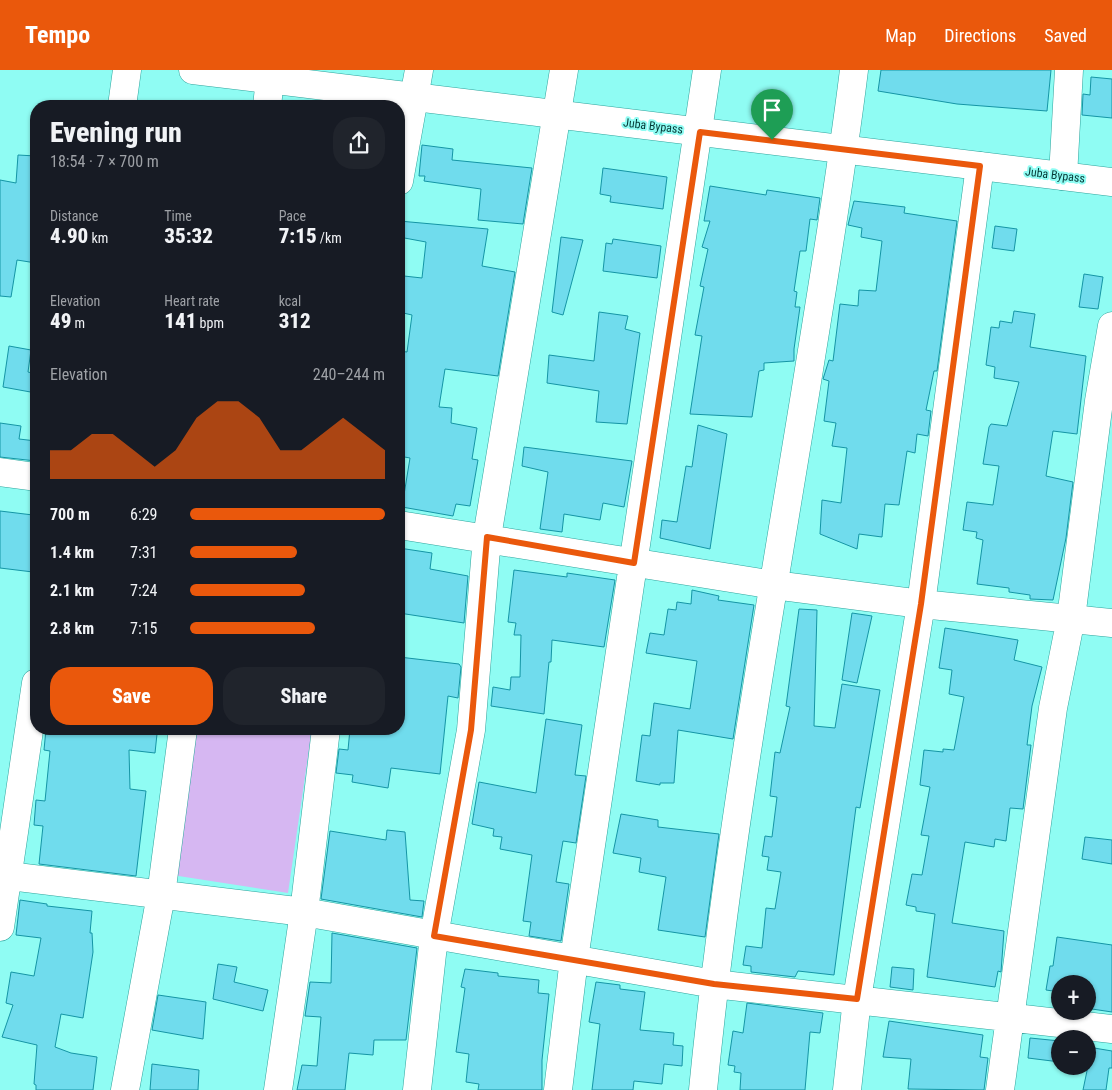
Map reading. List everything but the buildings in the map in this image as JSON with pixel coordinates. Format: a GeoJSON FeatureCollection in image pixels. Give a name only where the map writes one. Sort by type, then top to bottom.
{"type":"FeatureCollection","features":[{"type":"Feature","properties":{"kind":"street"},"geometry":{"type":"LineString","coordinates":[[123,100],[127,70]]}},
{"type":"Feature","properties":{"kind":"street","name":"Juba Bypass"},"geometry":{"type":"LineString","coordinates":[[193,70],[271,75],[415,97],[1112,182]]}},
{"type":"Feature","properties":{"kind":"street"},"geometry":{"type":"LineString","coordinates":[[405,150],[418,70]]}},
{"type":"Feature","properties":{"kind":"street"},"geometry":{"type":"LineString","coordinates":[[417,1090],[434,936],[471,730],[487,537],[564,70]]}},
{"type":"Feature","properties":{"kind":"street"},"geometry":{"type":"LineString","coordinates":[[558,1090],[574,959],[700,132],[707,70]]}},
{"type":"Feature","properties":{"kind":"street"},"geometry":{"type":"LineString","coordinates":[[703,1090],[714,984],[774,585],[844,149],[854,70]]}},
{"type":"Feature","properties":{"kind":"street"},"geometry":{"type":"LineString","coordinates":[[1063,176],[1069,70]]}},
{"type":"Feature","properties":{"kind":"street"},"geometry":{"type":"LineString","coordinates":[[268,100],[271,75]]}},
{"type":"Feature","properties":{"kind":"street"},"geometry":{"type":"LineString","coordinates":[[847,1090],[857,999],[921,604],[980,166]]}},
{"type":"Feature","properties":{"kind":"street"},"geometry":{"type":"LineString","coordinates":[[1000,1090],[1053,708],[1071,618],[1099,401],[1112,326]]}},
{"type":"Feature","properties":{"kind":"street"},"geometry":{"type":"LineString","coordinates":[[0,472],[30,476]]}},
{"type":"Feature","properties":{"kind":"street"},"geometry":{"type":"LineString","coordinates":[[405,526],[487,537],[774,585],[921,604],[1112,623]]}},
{"type":"Feature","properties":{"kind":"street"},"geometry":{"type":"LineString","coordinates":[[0,927],[4,875],[30,719]]}},
{"type":"Feature","properties":{"kind":"street"},"geometry":{"type":"LineString","coordinates":[[125,1090],[161,895],[182,735]]}},
{"type":"Feature","properties":{"kind":"street"},"geometry":{"type":"LineString","coordinates":[[278,1090],[304,912],[325,735]]}},
{"type":"Feature","properties":{"kind":"street"},"geometry":{"type":"LineString","coordinates":[[4,875],[304,912],[714,984],[1112,1029]]}},
{"type":"Feature","properties":{"kind":"shaded area"},"geometry":{"type":"Polygon","coordinates":[[[192,735],[311,735],[288,893],[172,875],[192,735]]]}},
{"type":"Feature","properties":{"kind":"route"},"geometry":{"type":"LineString","coordinates":[[700,132],[772,140],[980,166],[921,604],[857,999],[714,984],[434,936],[471,730],[487,537],[634,563],[700,132]]}}]}
